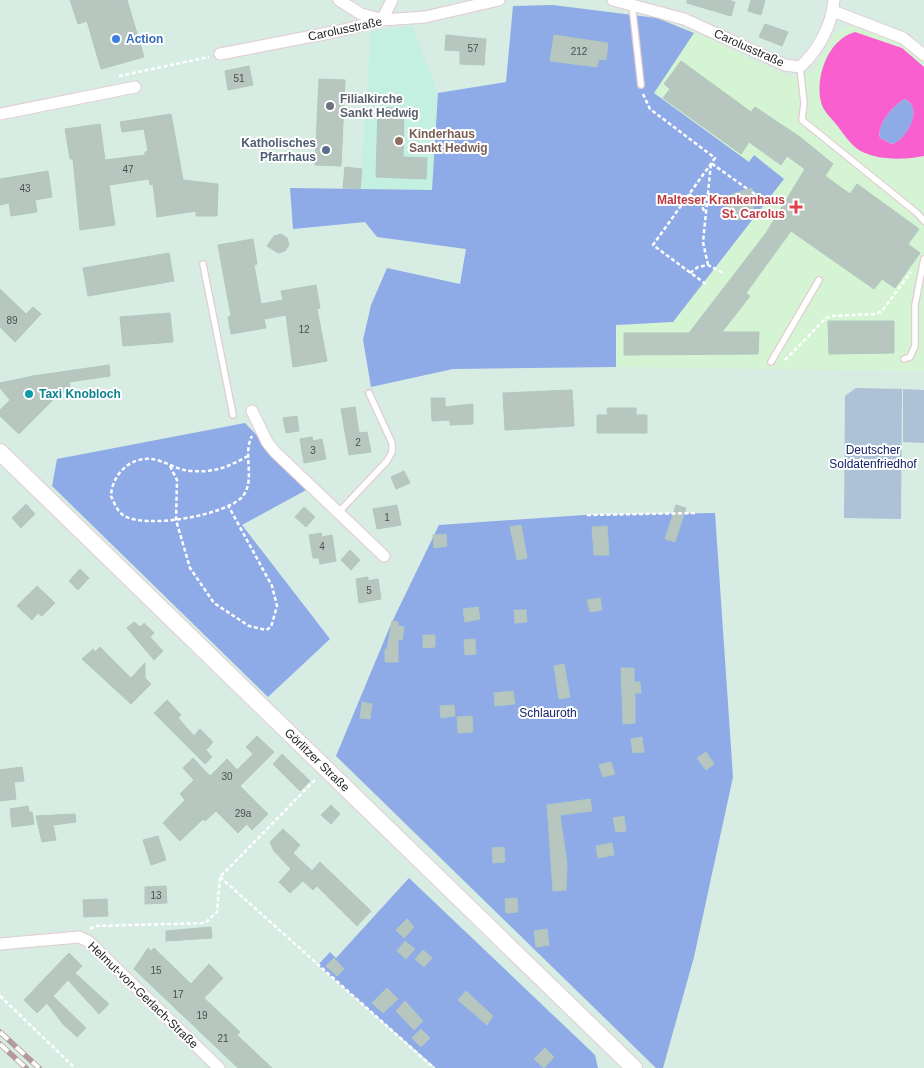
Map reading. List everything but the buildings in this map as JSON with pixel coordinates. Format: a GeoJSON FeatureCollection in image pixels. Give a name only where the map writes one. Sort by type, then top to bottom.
{"type":"FeatureCollection","features":[{"type":"Feature","properties":{"kind":"street"},"geometry":{"type":"LineString","coordinates":[[339,0],[361,14],[382,20],[392,0]]}},
{"type":"Feature","properties":{"kind":"street","name":"Carolusstraße"},"geometry":{"type":"LineString","coordinates":[[220,54],[339,32],[382,20],[425,17],[499,0]]}},
{"type":"Feature","properties":{"kind":"street","name":"Carolusstraße"},"geometry":{"type":"LineString","coordinates":[[613,0],[684,19],[784,65],[800,67]]}},
{"type":"Feature","properties":{"kind":"street"},"geometry":{"type":"LineString","coordinates":[[800,67],[813,56],[834,5],[903,38],[924,55]]}},
{"type":"Feature","properties":{"kind":"street"},"geometry":{"type":"LineString","coordinates":[[1,111],[135,87]]}},
{"type":"Feature","properties":{"kind":"street"},"geometry":{"type":"LineString","coordinates":[[252,411],[267,442],[275,452],[384,556]]}},
{"type":"Feature","properties":{"kind":"street","name":"Görlitzer Straße"},"geometry":{"type":"LineString","coordinates":[[0,452],[634,1068]]}},
{"type":"Feature","properties":{"kind":"street","name":"Helmut-von-Gerlach-Straße"},"geometry":{"type":"LineString","coordinates":[[0,944],[79,937],[88,941],[219,1068]]}},
{"type":"Feature","properties":{"kind":"lane"},"geometry":{"type":"LineString","coordinates":[[632,4],[641,85]]}},
{"type":"Feature","properties":{"kind":"lane"},"geometry":{"type":"LineString","coordinates":[[800,67],[804,103],[802,120],[917,213],[924,222]]}},
{"type":"Feature","properties":{"kind":"lane"},"geometry":{"type":"LineString","coordinates":[[904,359],[910,357],[914,352],[915,305],[924,260]]}},
{"type":"Feature","properties":{"kind":"lane"},"geometry":{"type":"LineString","coordinates":[[203,264],[233,415]]}},
{"type":"Feature","properties":{"kind":"lane"},"geometry":{"type":"LineString","coordinates":[[771,362],[819,280]]}},
{"type":"Feature","properties":{"kind":"lane"},"geometry":{"type":"LineString","coordinates":[[338,513],[387,461],[392,452],[392,443],[369,393]]}},
{"type":"Feature","properties":{"kind":"path"},"geometry":{"type":"LineString","coordinates":[[641,85],[650,109],[715,158],[653,245],[707,285]]}},
{"type":"Feature","properties":{"kind":"path"},"geometry":{"type":"LineString","coordinates":[[711,163],[768,204]]}},
{"type":"Feature","properties":{"kind":"path"},"geometry":{"type":"LineString","coordinates":[[708,265],[703,242],[704,215],[711,163]]}},
{"type":"Feature","properties":{"kind":"path"},"geometry":{"type":"LineString","coordinates":[[689,194],[701,203],[704,215]]}},
{"type":"Feature","properties":{"kind":"path"},"geometry":{"type":"LineString","coordinates":[[784,361],[826,318],[831,316],[875,314],[882,311],[914,267],[924,260]]}},
{"type":"Feature","properties":{"kind":"path"},"geometry":{"type":"LineString","coordinates":[[690,273],[698,267],[708,265],[725,274]]}},
{"type":"Feature","properties":{"kind":"path"},"geometry":{"type":"LineString","coordinates":[[248,456],[229,467],[214,471],[193,471],[150,459],[132,462],[114,478],[111,496],[123,515],[144,522],[176,520],[228,507],[244,494],[249,483],[249,441],[258,424]]}},
{"type":"Feature","properties":{"kind":"path"},"geometry":{"type":"LineString","coordinates":[[170,466],[176,480],[176,520],[190,568],[209,597],[238,620],[260,630],[266,630],[271,627],[278,606],[272,586],[228,507]]}},
{"type":"Feature","properties":{"kind":"path"},"geometry":{"type":"LineString","coordinates":[[587,515],[696,513]]}},
{"type":"Feature","properties":{"kind":"path"},"geometry":{"type":"LineString","coordinates":[[79,937],[95,926],[205,923],[217,912],[220,877],[326,769]]}},
{"type":"Feature","properties":{"kind":"path"},"geometry":{"type":"LineString","coordinates":[[220,877],[434,1068]]}},
{"type":"Feature","properties":{"kind":"path"},"geometry":{"type":"LineString","coordinates":[[0,996],[75,1068]]}},
{"type":"Feature","properties":{"kind":"shaded area","name":"Malteser Krankenhaus St. Carolus"},"geometry":{"type":"Polygon","coordinates":[[[553,5],[657,18],[712,40],[789,77],[813,72],[834,34],[847,26],[862,27],[904,45],[924,62],[924,371],[616,367],[616,325],[673,322],[513,6],[553,5]]]}},
{"type":"Feature","properties":{"kind":"shaded area","name":"Kinderhaus Sankt Hedwig"},"geometry":{"type":"Polygon","coordinates":[[[412,26],[438,93],[432,190],[360,189],[371,31],[412,26]]]}},
{"type":"Feature","properties":{"kind":"shaded area"},"geometry":{"type":"Polygon","coordinates":[[[855,32],[902,48],[924,67],[924,156],[889,158],[863,152],[851,143],[825,111],[821,102],[820,92],[822,71],[826,60],[837,42],[855,32]],[[905,99],[891,110],[883,121],[879,133],[880,138],[892,144],[903,137],[908,130],[913,116],[911,103],[905,99]]]}},
{"type":"Feature","properties":{"kind":"green space"},"geometry":{"type":"Polygon","coordinates":[[[553,5],[657,18],[694,33],[654,93],[749,162],[754,155],[784,179],[673,322],[616,325],[616,367],[453,369],[371,387],[363,340],[371,305],[387,268],[460,284],[466,249],[377,237],[365,222],[293,229],[290,188],[432,190],[438,93],[506,82],[513,6],[553,5]]]}},
{"type":"Feature","properties":{"kind":"green space"},"geometry":{"type":"Polygon","coordinates":[[[905,99],[911,104],[913,110],[911,124],[903,137],[892,144],[880,138],[879,133],[883,121],[891,110],[905,99]]]}},
{"type":"Feature","properties":{"kind":"green space","name":"Deutscher Soldatenfriedhof"},"geometry":{"type":"Polygon","coordinates":[[[856,388],[902,389],[901,519],[844,518],[845,396],[856,388]]]}},
{"type":"Feature","properties":{"kind":"green space"},"geometry":{"type":"Polygon","coordinates":[[[903,389],[924,390],[924,443],[903,442],[903,389]]]}},
{"type":"Feature","properties":{"kind":"green space"},"geometry":{"type":"Polygon","coordinates":[[[245,423],[308,489],[242,525],[330,639],[268,697],[52,486],[57,459],[245,423]]]}},
{"type":"Feature","properties":{"kind":"green space","name":"Schlauroth"},"geometry":{"type":"Polygon","coordinates":[[[715,513],[733,777],[694,957],[663,1068],[656,1068],[336,756],[391,624],[439,525],[584,515],[715,513]]]}},
{"type":"Feature","properties":{"kind":"green space"},"geometry":{"type":"Polygon","coordinates":[[[409,878],[595,1055],[598,1068],[436,1068],[318,965],[330,952],[336,958],[409,878]]]}},
{"type":"Feature","properties":{"kind":"railway"},"geometry":{"type":"LineString","coordinates":[[0,1032],[39,1068]]}},
{"type":"Feature","properties":{"kind":"railway"},"geometry":{"type":"LineString","coordinates":[[0,1044],[26,1068]]}},
{"type":"Feature","properties":{"kind":"place","name":"Action"},"geometry":{"type":"Point","coordinates":[116,39]}},
{"type":"Feature","properties":{"kind":"place","name":"Filialkirche Sankt Hedwig"},"geometry":{"type":"Point","coordinates":[330,106]}},
{"type":"Feature","properties":{"kind":"place","name":"Kinderhaus Sankt Hedwig"},"geometry":{"type":"Point","coordinates":[399,141]}},
{"type":"Feature","properties":{"kind":"place","name":"Katholisches Pfarrhaus"},"geometry":{"type":"Point","coordinates":[326,150]}},
{"type":"Feature","properties":{"kind":"place","name":"Malteser Krankenhaus St. Carolus"},"geometry":{"type":"Point","coordinates":[796,207]}},
{"type":"Feature","properties":{"kind":"place","name":"Taxi Knobloch"},"geometry":{"type":"Point","coordinates":[29,394]}}]}
